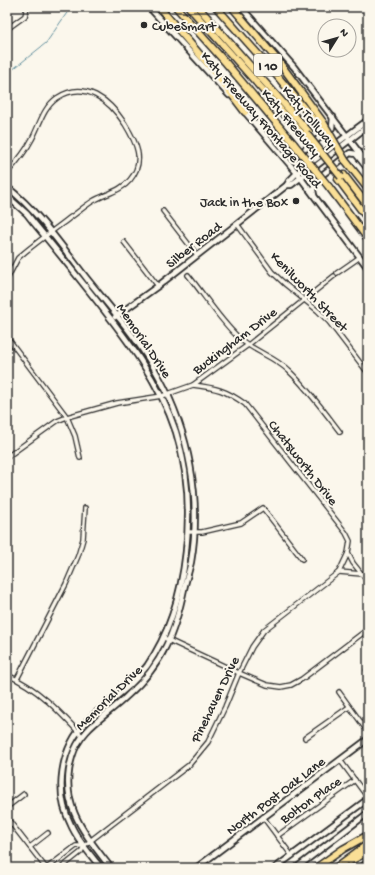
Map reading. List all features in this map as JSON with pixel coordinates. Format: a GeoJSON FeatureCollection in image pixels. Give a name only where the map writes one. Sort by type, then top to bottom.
{"type":"FeatureCollection","features":[{"type":"Feature","properties":{"kind":"highway"},"geometry":{"type":"LineString","coordinates":[[159,7],[213,70],[244,112]]}},
{"type":"Feature","properties":{"kind":"highway","name":"Katy Freeway"},"geometry":{"type":"LineString","coordinates":[[176,7],[240,79],[294,144],[368,239]]}},
{"type":"Feature","properties":{"kind":"highway"},"geometry":{"type":"LineString","coordinates":[[189,7],[306,134],[368,213]]}},
{"type":"Feature","properties":{"kind":"highway","name":"Katy Tollway"},"geometry":{"type":"LineString","coordinates":[[198,7],[268,86],[306,134]]}},
{"type":"Feature","properties":{"kind":"highway","name":"Katy Freeway"},"geometry":{"type":"LineString","coordinates":[[216,7],[320,124]]}},
{"type":"Feature","properties":{"kind":"highway"},"geometry":{"type":"LineString","coordinates":[[232,7],[279,62],[320,124],[368,190]]}},
{"type":"Feature","properties":{"kind":"highway"},"geometry":{"type":"LineString","coordinates":[[341,177],[368,206]]}},
{"type":"Feature","properties":{"kind":"highway"},"geometry":{"type":"LineString","coordinates":[[341,177],[368,219]]}},
{"type":"Feature","properties":{"kind":"highway"},"geometry":{"type":"LineString","coordinates":[[316,868],[343,849],[368,835]]}},
{"type":"Feature","properties":{"kind":"highway"},"geometry":{"type":"LineString","coordinates":[[337,867],[365,852],[368,844]]}},
{"type":"Feature","properties":{"kind":"highway"},"geometry":{"type":"LineString","coordinates":[[361,868],[368,863]]}},
{"type":"Feature","properties":{"kind":"main road","name":"Katy Freeway Frontage Road"},"geometry":{"type":"LineString","coordinates":[[149,7],[297,173],[368,268]]}},
{"type":"Feature","properties":{"kind":"main road"},"geometry":{"type":"LineString","coordinates":[[241,7],[294,67],[368,164]]}},
{"type":"Feature","properties":{"kind":"main road"},"geometry":{"type":"LineString","coordinates":[[251,120],[267,128],[288,154],[295,156],[332,128],[333,117]]}},
{"type":"Feature","properties":{"kind":"main road","name":"Silber Road"},"geometry":{"type":"LineString","coordinates":[[112,319],[158,286],[287,185],[297,173],[368,120]]}},
{"type":"Feature","properties":{"kind":"main road","name":"Silber Road"},"geometry":{"type":"LineString","coordinates":[[287,185],[292,185],[368,126]]}},
{"type":"Feature","properties":{"kind":"main road"},"geometry":{"type":"LineString","coordinates":[[314,195],[313,190],[317,179],[350,154],[356,154],[368,169]]}},
{"type":"Feature","properties":{"kind":"main road","name":"Memorial Drive"},"geometry":{"type":"LineString","coordinates":[[7,187],[29,206],[117,316],[150,361],[168,394],[182,430],[190,463],[193,494],[194,532],[191,561],[181,603],[168,641],[159,658],[141,682],[82,736],[74,750],[68,772],[68,791],[70,803],[76,820],[111,868]]}},
{"type":"Feature","properties":{"kind":"main road","name":"Memorial Drive"},"geometry":{"type":"LineString","coordinates":[[7,196],[27,214],[112,319],[141,359],[162,396],[176,434],[184,464],[188,508],[188,532],[182,576],[175,607],[164,638],[147,666],[129,687],[92,717],[78,732],[69,746],[64,761],[62,786],[64,808],[76,835],[101,868]]}},
{"type":"Feature","properties":{"kind":"main road"},"geometry":{"type":"LineString","coordinates":[[71,269],[77,265]]}},
{"type":"Feature","properties":{"kind":"main road"},"geometry":{"type":"LineString","coordinates":[[184,464],[190,463]]}},
{"type":"Feature","properties":{"kind":"main road"},"geometry":{"type":"LineString","coordinates":[[137,678],[141,682]]}},
{"type":"Feature","properties":{"kind":"main road","name":"North Post Oak Lane"},"geometry":{"type":"LineString","coordinates":[[196,868],[368,739]]}},
{"type":"Feature","properties":{"kind":"main road"},"geometry":{"type":"LineString","coordinates":[[275,868],[368,799]]}},
{"type":"Feature","properties":{"kind":"main road"},"geometry":{"type":"LineString","coordinates":[[296,868],[368,813]]}},
{"type":"Feature","properties":{"kind":"street"},"geometry":{"type":"LineString","coordinates":[[7,40],[7,29],[25,16],[27,7]]}},
{"type":"Feature","properties":{"kind":"street"},"geometry":{"type":"LineString","coordinates":[[7,173],[32,140],[45,109],[58,98],[70,92],[81,91],[91,93],[102,98],[122,120],[137,148],[138,166],[134,174],[125,185],[93,201],[50,232],[18,258],[7,278]]}},
{"type":"Feature","properties":{"kind":"street"},"geometry":{"type":"LineString","coordinates":[[163,210],[197,255]]}},
{"type":"Feature","properties":{"kind":"street","name":"Kenilworth Street"},"geometry":{"type":"LineString","coordinates":[[237,224],[272,272],[329,322],[368,373]]}},
{"type":"Feature","properties":{"kind":"street"},"geometry":{"type":"LineString","coordinates":[[124,242],[158,286]]}},
{"type":"Feature","properties":{"kind":"street","name":"Buckingham Drive"},"geometry":{"type":"LineString","coordinates":[[7,457],[56,421],[117,403],[162,396],[193,385],[248,345],[336,274],[360,257]]}},
{"type":"Feature","properties":{"kind":"street"},"geometry":{"type":"LineString","coordinates":[[188,275],[226,324],[239,338],[248,345],[271,357],[289,371],[313,397],[340,432]]}},
{"type":"Feature","properties":{"kind":"street"},"geometry":{"type":"LineString","coordinates":[[7,337],[67,417],[75,436],[80,458]]}},
{"type":"Feature","properties":{"kind":"street"},"geometry":{"type":"LineString","coordinates":[[7,344],[12,345]]}},
{"type":"Feature","properties":{"kind":"street","name":"Chatsworth Drive"},"geometry":{"type":"LineString","coordinates":[[193,385],[213,388],[232,394],[245,404],[346,533],[350,541],[348,552],[368,582]]}},
{"type":"Feature","properties":{"kind":"street"},"geometry":{"type":"LineString","coordinates":[[17,679],[66,584],[78,556],[83,539],[84,508]]}},
{"type":"Feature","properties":{"kind":"street"},"geometry":{"type":"LineString","coordinates":[[188,532],[202,532],[241,523],[263,508],[302,559]]}},
{"type":"Feature","properties":{"kind":"street","name":"Pinehaven Drive"},"geometry":{"type":"LineString","coordinates":[[84,846],[189,765],[208,742],[252,647],[264,630],[339,572],[348,552]]}},
{"type":"Feature","properties":{"kind":"street"},"geometry":{"type":"LineString","coordinates":[[339,572],[362,574]]}},
{"type":"Feature","properties":{"kind":"street"},"geometry":{"type":"LineString","coordinates":[[164,638],[239,673],[275,687],[291,685],[302,679],[368,628]]}},
{"type":"Feature","properties":{"kind":"street"},"geometry":{"type":"LineString","coordinates":[[7,675],[33,688],[47,700],[82,736]]}},
{"type":"Feature","properties":{"kind":"street"},"geometry":{"type":"LineString","coordinates":[[339,692],[368,732]]}},
{"type":"Feature","properties":{"kind":"street"},"geometry":{"type":"LineString","coordinates":[[305,738],[349,706]]}},
{"type":"Feature","properties":{"kind":"street"},"geometry":{"type":"LineString","coordinates":[[340,760],[368,799]]}},
{"type":"Feature","properties":{"kind":"street","name":"Bolton Place"},"geometry":{"type":"LineString","coordinates":[[277,836],[355,780]]}},
{"type":"Feature","properties":{"kind":"street"},"geometry":{"type":"LineString","coordinates":[[7,808],[24,794]]}},
{"type":"Feature","properties":{"kind":"street"},"geometry":{"type":"LineString","coordinates":[[263,817],[292,856]]}},
{"type":"Feature","properties":{"kind":"street"},"geometry":{"type":"LineString","coordinates":[[7,818],[47,868],[76,846],[84,846],[81,852],[63,867],[60,859]]}},
{"type":"Feature","properties":{"kind":"street"},"geometry":{"type":"LineString","coordinates":[[30,847],[48,834]]}},
{"type":"Feature","properties":{"kind":"waterway"},"geometry":{"type":"LineString","coordinates":[[7,74],[46,43],[71,7]]}},
{"type":"Feature","properties":{"kind":"place","name":"CubeSmart"},"geometry":{"type":"Point","coordinates":[144,25]}},
{"type":"Feature","properties":{"kind":"place","name":"Jack in the Box"},"geometry":{"type":"Point","coordinates":[296,201]}}]}
